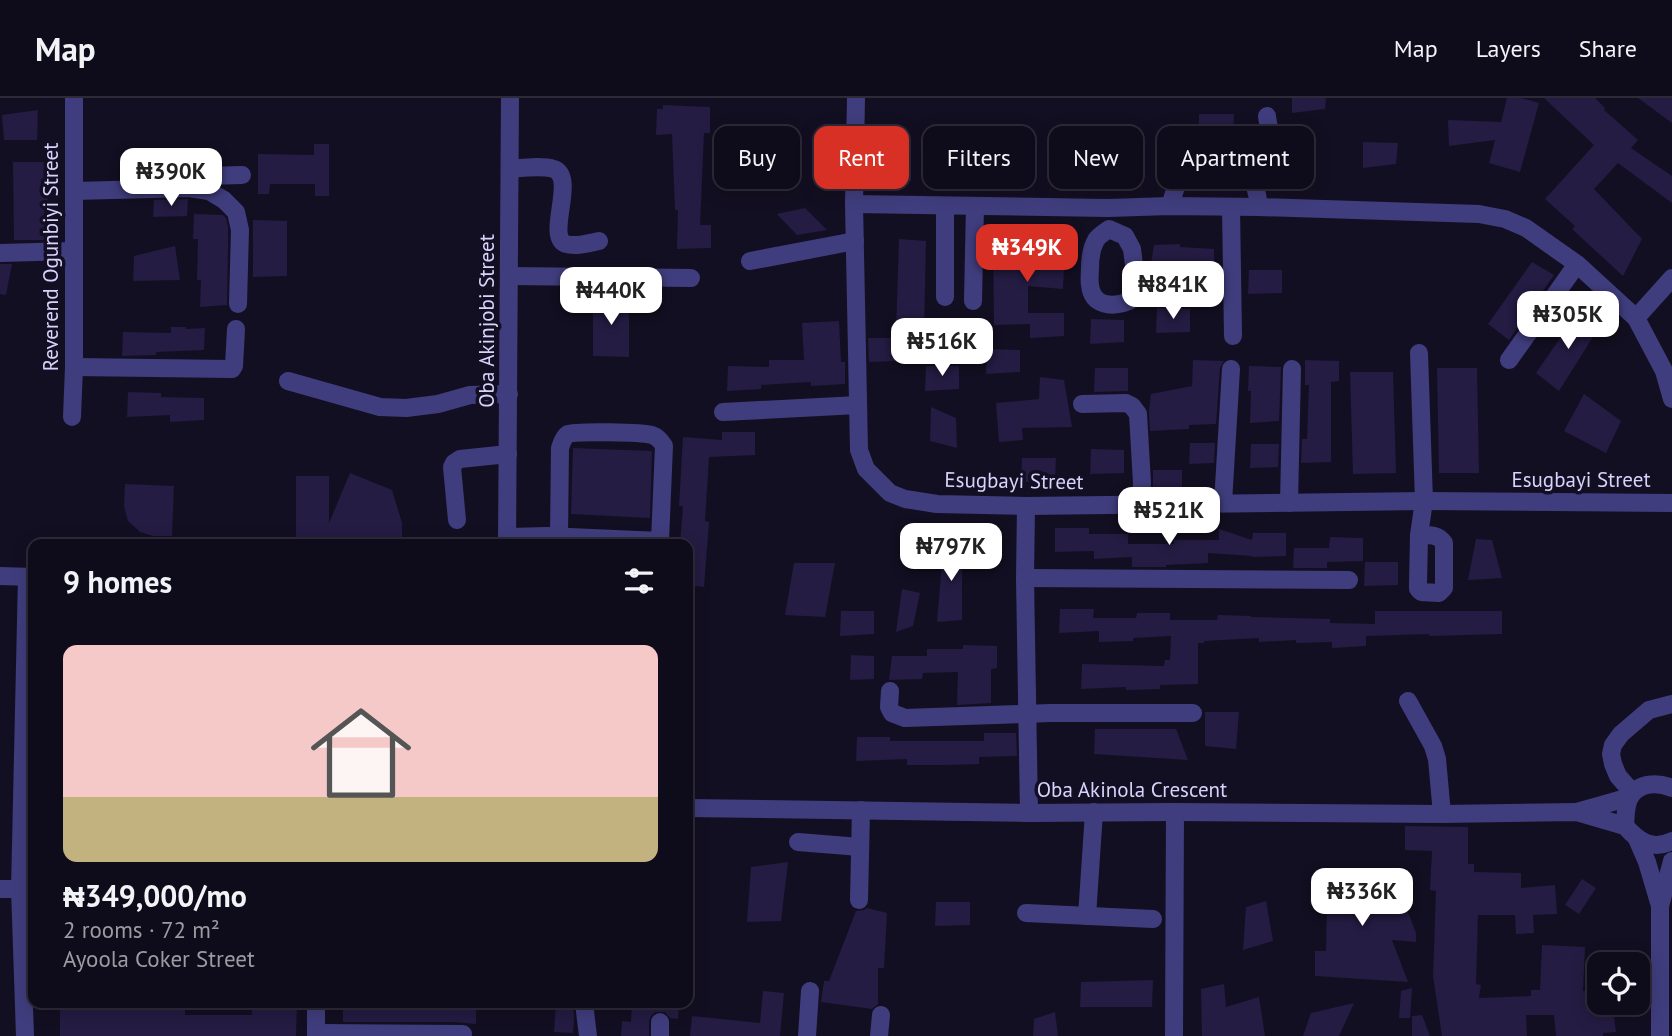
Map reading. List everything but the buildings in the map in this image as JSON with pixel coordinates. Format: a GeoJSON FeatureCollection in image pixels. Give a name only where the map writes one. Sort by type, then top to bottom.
{"type":"FeatureCollection","features":[{"type":"Feature","properties":{"kind":"street","name":"Reverend Ogunbiyi Street"},"geometry":{"type":"LineString","coordinates":[[72,417],[74,98]]}},
{"type":"Feature","properties":{"kind":"street","name":"Oba Akinjobi Street"},"geometry":{"type":"LineString","coordinates":[[507,539],[510,98]]}},
{"type":"Feature","properties":{"kind":"street","name":"Esugbayi Street"},"geometry":{"type":"LineString","coordinates":[[856,98],[854,204],[859,450],[866,469],[890,493],[905,499],[937,504],[1026,506],[1289,503],[1424,508],[1672,503]]}},
{"type":"Feature","properties":{"kind":"street"},"geometry":{"type":"LineString","coordinates":[[1267,116],[1269,126]]}},
{"type":"Feature","properties":{"kind":"street"},"geometry":{"type":"LineString","coordinates":[[510,169],[542,167],[558,172],[562,177],[558,234],[560,240],[565,244],[576,245],[599,241]]}},
{"type":"Feature","properties":{"kind":"street"},"geometry":{"type":"LineString","coordinates":[[74,185],[242,175]]}},
{"type":"Feature","properties":{"kind":"street"},"geometry":{"type":"LineString","coordinates":[[74,185],[189,188],[209,191],[224,200],[236,212],[240,229],[238,304]]}},
{"type":"Feature","properties":{"kind":"street"},"geometry":{"type":"LineString","coordinates":[[1170,206],[1176,189]]}},
{"type":"Feature","properties":{"kind":"street"},"geometry":{"type":"LineString","coordinates":[[1256,189],[1259,207]]}},
{"type":"Feature","properties":{"kind":"street"},"geometry":{"type":"LineString","coordinates":[[854,204],[1108,208],[1259,207],[1479,214],[1505,219],[1526,228],[1577,264],[1636,318],[1664,372],[1672,399]]}},
{"type":"Feature","properties":{"kind":"street"},"geometry":{"type":"LineString","coordinates":[[944,297],[945,206]]}},
{"type":"Feature","properties":{"kind":"street"},"geometry":{"type":"LineString","coordinates":[[973,301],[975,206]]}},
{"type":"Feature","properties":{"kind":"street"},"geometry":{"type":"LineString","coordinates":[[1231,207],[1233,336]]}},
{"type":"Feature","properties":{"kind":"street"},"geometry":{"type":"LineString","coordinates":[[1108,208],[1109,229]]}},
{"type":"Feature","properties":{"kind":"street"},"geometry":{"type":"LineString","coordinates":[[750,261],[855,242]]}},
{"type":"Feature","properties":{"kind":"street"},"geometry":{"type":"LineString","coordinates":[[0,253],[74,251]]}},
{"type":"Feature","properties":{"kind":"street"},"geometry":{"type":"LineString","coordinates":[[1509,360],[1577,264]]}},
{"type":"Feature","properties":{"kind":"street"},"geometry":{"type":"LineString","coordinates":[[510,275],[691,278]]}},
{"type":"Feature","properties":{"kind":"street"},"geometry":{"type":"LineString","coordinates":[[1636,318],[1672,278]]}},
{"type":"Feature","properties":{"kind":"street"},"geometry":{"type":"LineString","coordinates":[[74,367],[232,369],[236,329]]}},
{"type":"Feature","properties":{"kind":"street"},"geometry":{"type":"LineString","coordinates":[[1419,354],[1424,508],[1419,535]]}},
{"type":"Feature","properties":{"kind":"street"},"geometry":{"type":"LineString","coordinates":[[1223,503],[1231,369]]}},
{"type":"Feature","properties":{"kind":"street"},"geometry":{"type":"LineString","coordinates":[[1289,503],[1292,369]]}},
{"type":"Feature","properties":{"kind":"street"},"geometry":{"type":"LineString","coordinates":[[288,382],[380,407],[406,408],[438,404],[470,395],[509,394]]}},
{"type":"Feature","properties":{"kind":"street"},"geometry":{"type":"LineString","coordinates":[[1082,404],[1126,403],[1138,414],[1141,504]]}},
{"type":"Feature","properties":{"kind":"street"},"geometry":{"type":"LineString","coordinates":[[723,412],[858,405]]}},
{"type":"Feature","properties":{"kind":"street"},"geometry":{"type":"LineString","coordinates":[[559,537],[560,448],[563,439],[570,433],[585,432],[651,435],[661,441],[664,446],[660,539]]}},
{"type":"Feature","properties":{"kind":"street"},"geometry":{"type":"LineString","coordinates":[[457,520],[452,467],[454,463],[460,459],[508,454]]}},
{"type":"Feature","properties":{"kind":"street"},"geometry":{"type":"LineString","coordinates":[[1026,506],[1029,813]]}},
{"type":"Feature","properties":{"kind":"street"},"geometry":{"type":"LineString","coordinates":[[524,539],[610,539]]}},
{"type":"Feature","properties":{"kind":"street"},"geometry":{"type":"LineString","coordinates":[[0,576],[28,577]]}},
{"type":"Feature","properties":{"kind":"street"},"geometry":{"type":"LineString","coordinates":[[1025,578],[1349,580]]}},
{"type":"Feature","properties":{"kind":"street"},"geometry":{"type":"LineString","coordinates":[[25,1036],[20,889],[28,639]]}},
{"type":"Feature","properties":{"kind":"street"},"geometry":{"type":"LineString","coordinates":[[890,691],[889,707],[892,713],[905,718],[1193,713]]}},
{"type":"Feature","properties":{"kind":"street"},"geometry":{"type":"LineString","coordinates":[[1408,701],[1433,746],[1437,759],[1442,814]]}},
{"type":"Feature","properties":{"kind":"street"},"geometry":{"type":"LineString","coordinates":[[1632,795],[1613,764],[1613,745],[1621,734],[1649,710],[1672,704]]}},
{"type":"Feature","properties":{"kind":"street"},"geometry":{"type":"LineString","coordinates":[[1577,812],[1632,795],[1647,785],[1658,784],[1672,788]]}},
{"type":"Feature","properties":{"kind":"street"},"geometry":{"type":"LineString","coordinates":[[1632,795],[1626,810],[1631,832],[1647,862],[1660,906]]}},
{"type":"Feature","properties":{"kind":"street","name":"Oba Akinola Crescent"},"geometry":{"type":"LineString","coordinates":[[693,808],[1029,813],[1577,812]]}},
{"type":"Feature","properties":{"kind":"street"},"geometry":{"type":"LineString","coordinates":[[859,900],[861,810]]}},
{"type":"Feature","properties":{"kind":"street"},"geometry":{"type":"LineString","coordinates":[[1087,916],[1094,812]]}},
{"type":"Feature","properties":{"kind":"street"},"geometry":{"type":"LineString","coordinates":[[1174,1036],[1175,812]]}},
{"type":"Feature","properties":{"kind":"street"},"geometry":{"type":"LineString","coordinates":[[1577,812],[1631,832],[1646,844],[1656,846],[1672,841]]}},
{"type":"Feature","properties":{"kind":"street"},"geometry":{"type":"LineString","coordinates":[[798,842],[860,846]]}},
{"type":"Feature","properties":{"kind":"street"},"geometry":{"type":"LineString","coordinates":[[1660,1036],[1660,906],[1672,861]]}},
{"type":"Feature","properties":{"kind":"street"},"geometry":{"type":"LineString","coordinates":[[0,889],[20,889]]}},
{"type":"Feature","properties":{"kind":"street"},"geometry":{"type":"LineString","coordinates":[[1026,913],[1153,919]]}},
{"type":"Feature","properties":{"kind":"street"},"geometry":{"type":"LineString","coordinates":[[807,1036],[810,991]]}},
{"type":"Feature","properties":{"kind":"street"},"geometry":{"type":"LineString","coordinates":[[316,1008],[316,1035],[463,1034]]}},
{"type":"Feature","properties":{"kind":"street"},"geometry":{"type":"LineString","coordinates":[[585,1008],[588,1036]]}},
{"type":"Feature","properties":{"kind":"street"},"geometry":{"type":"LineString","coordinates":[[879,1036],[881,1015]]}}]}
